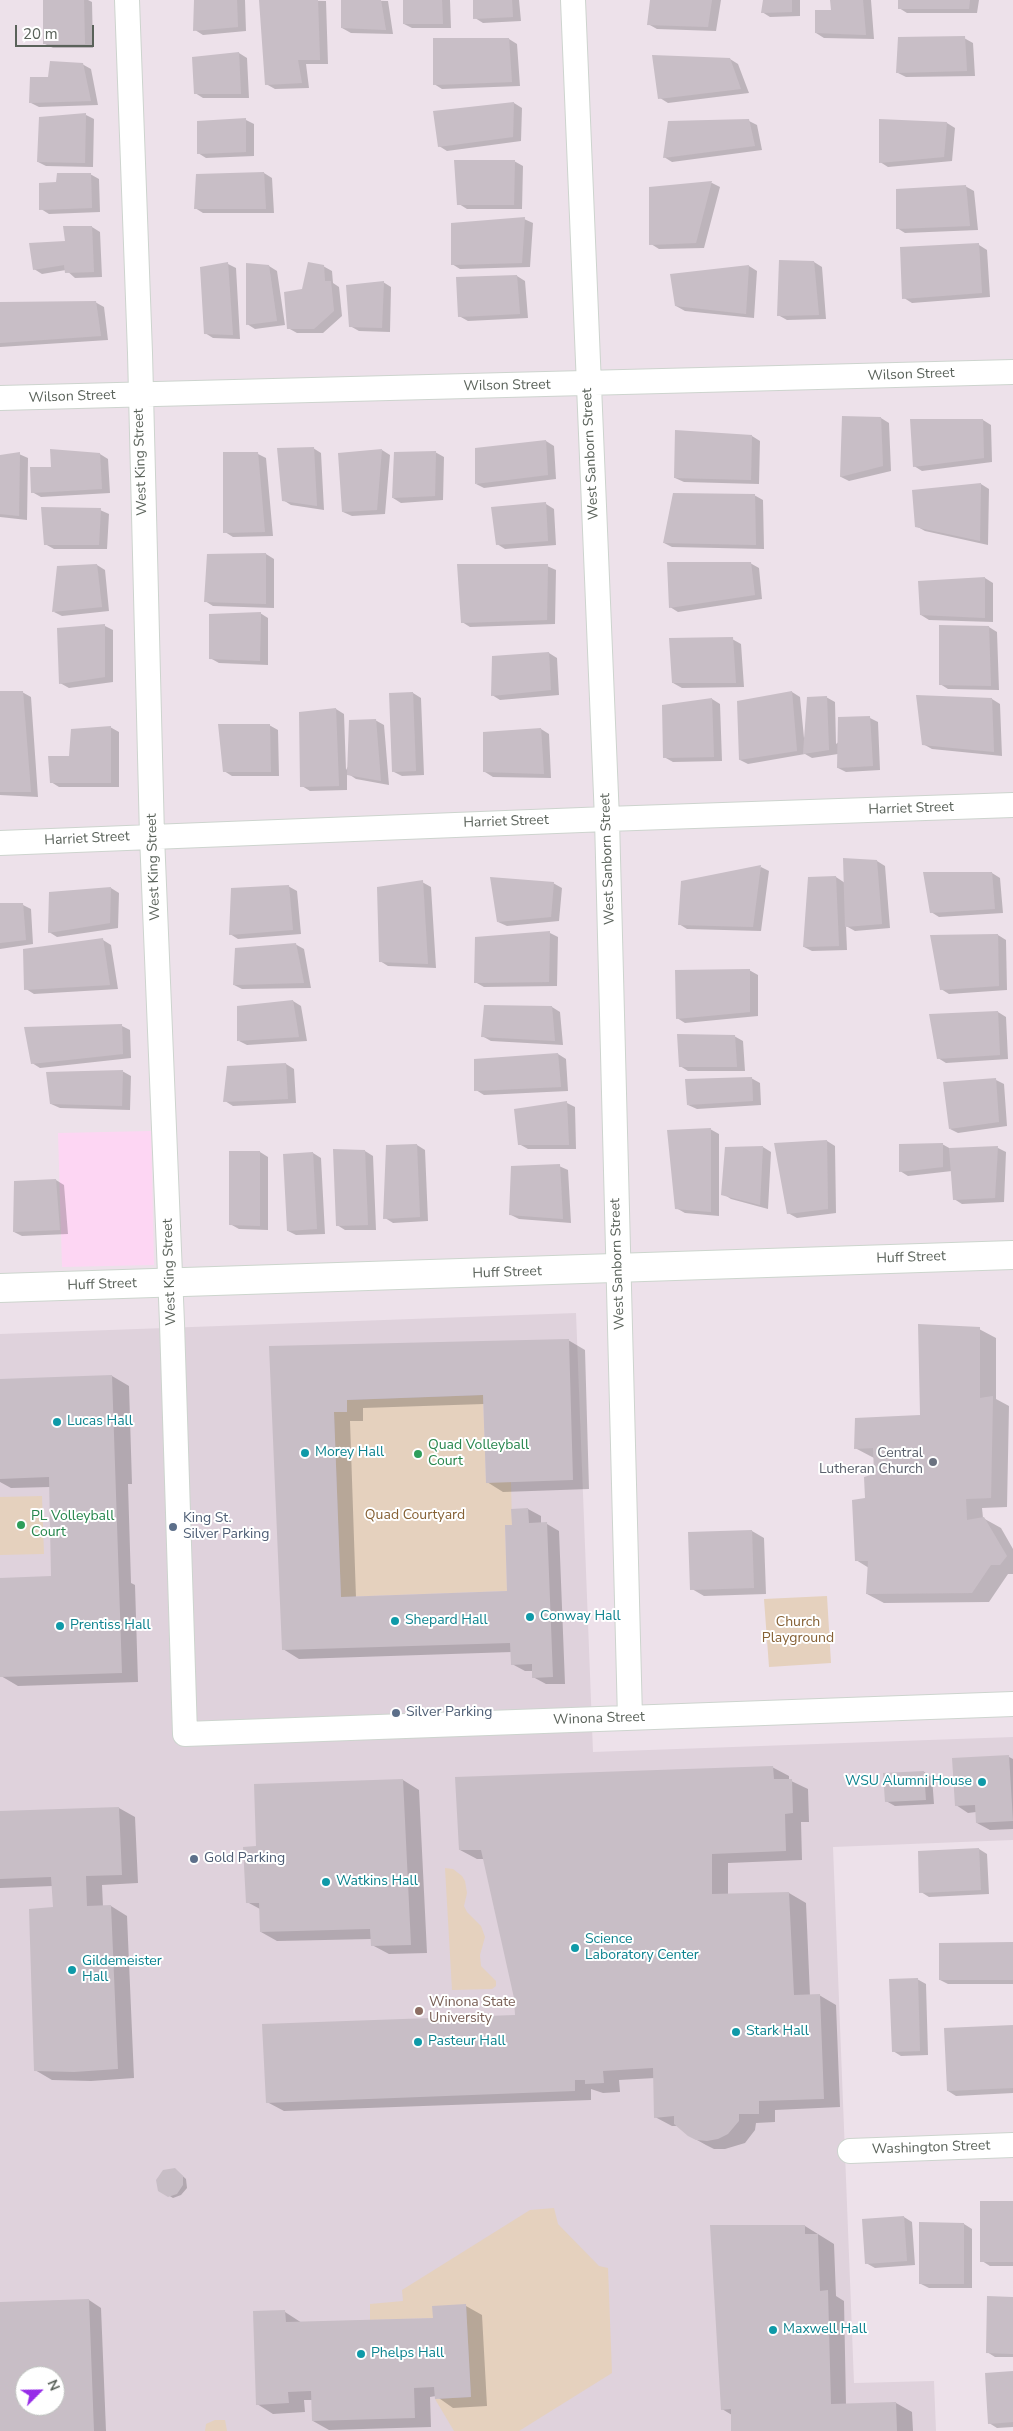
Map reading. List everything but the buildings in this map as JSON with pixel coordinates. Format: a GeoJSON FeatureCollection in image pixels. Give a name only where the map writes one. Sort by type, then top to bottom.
{"type":"FeatureCollection","features":[{"type":"Feature","properties":{"kind":"main road","name":"Huff Street"},"geometry":{"type":"LineString","coordinates":[[0,1288],[1013,1255]]}},
{"type":"Feature","properties":{"kind":"street","name":"West King Street"},"geometry":{"type":"LineString","coordinates":[[127,0],[152,836],[171,1283],[185,1734]]}},
{"type":"Feature","properties":{"kind":"street","name":"West Sanborn Street"},"geometry":{"type":"LineString","coordinates":[[573,0],[607,818],[630,1718]]}},
{"type":"Feature","properties":{"kind":"street","name":"Wilson Street"},"geometry":{"type":"LineString","coordinates":[[0,398],[1013,372]]}},
{"type":"Feature","properties":{"kind":"street","name":"Harriet Street"},"geometry":{"type":"LineString","coordinates":[[0,843],[607,818],[1013,805]]}},
{"type":"Feature","properties":{"kind":"street","name":"Winona Street"},"geometry":{"type":"LineString","coordinates":[[185,1734],[1013,1704]]}},
{"type":"Feature","properties":{"kind":"street","name":"Washington Street"},"geometry":{"type":"LineString","coordinates":[[850,2151],[1013,2145]]}},
{"type":"Feature","properties":{"kind":"shaded area"},"geometry":{"type":"Polygon","coordinates":[[[151,1131],[154,1265],[62,1267],[58,1133],[151,1131]]]}},
{"type":"Feature","properties":{"kind":"shaded area","name":"Winona State University"},"geometry":{"type":"Polygon","coordinates":[[[576,1313],[593,1752],[1013,1737],[1013,1840],[833,1847],[854,2383],[934,2381],[936,2431],[0,2431],[0,1334],[576,1313]]]}},
{"type":"Feature","properties":{"kind":"green space","name":"Quad Courtyard"},"geometry":{"type":"Polygon","coordinates":[[[483,1395],[486,1482],[511,1482],[512,1525],[505,1525],[507,1591],[341,1597],[334,1412],[347,1412],[347,1400],[483,1395]]]}},
{"type":"Feature","properties":{"kind":"green space","name":"PL Volleyball Court"},"geometry":{"type":"Polygon","coordinates":[[[42,1496],[44,1554],[0,1555],[0,1497],[42,1496]]]}},
{"type":"Feature","properties":{"kind":"green space","name":"Church Playground"},"geometry":{"type":"Polygon","coordinates":[[[827,1596],[831,1663],[769,1667],[764,1599],[827,1596]]]}},
{"type":"Feature","properties":{"kind":"green space"},"geometry":{"type":"Polygon","coordinates":[[[445,1868],[453,1869],[465,1881],[467,1893],[464,1906],[467,1912],[481,1926],[485,1937],[480,1955],[481,1966],[496,1981],[496,1986],[492,1989],[452,1990],[445,1868]]]}},
{"type":"Feature","properties":{"kind":"green space"},"geometry":{"type":"Polygon","coordinates":[[[554,2208],[558,2224],[599,2266],[608,2268],[612,2373],[519,2431],[454,2431],[435,2399],[471,2397],[466,2305],[433,2318],[370,2320],[370,2304],[403,2301],[402,2290],[530,2210],[554,2208]]]}},
{"type":"Feature","properties":{"kind":"green space"},"geometry":{"type":"Polygon","coordinates":[[[215,2420],[225,2420],[227,2431],[205,2431],[206,2424],[215,2420]]]}},
{"type":"Feature","properties":{"kind":"place","name":"Lucas Hall"},"geometry":{"type":"Point","coordinates":[57,1422]}},
{"type":"Feature","properties":{"kind":"place","name":"Morey Hall"},"geometry":{"type":"Point","coordinates":[305,1453]}},
{"type":"Feature","properties":{"kind":"place","name":"Quad Volleyball Court"},"geometry":{"type":"Point","coordinates":[418,1454]}},
{"type":"Feature","properties":{"kind":"place","name":"Central Lutheran Church"},"geometry":{"type":"Point","coordinates":[933,1462]}},
{"type":"Feature","properties":{"kind":"place","name":"PL Volleyball Court"},"geometry":{"type":"Point","coordinates":[21,1525]}},
{"type":"Feature","properties":{"kind":"place","name":"King St. Silver Parking"},"geometry":{"type":"Point","coordinates":[173,1527]}},
{"type":"Feature","properties":{"kind":"place","name":"Conway Hall"},"geometry":{"type":"Point","coordinates":[530,1617]}},
{"type":"Feature","properties":{"kind":"place","name":"Shepard Hall"},"geometry":{"type":"Point","coordinates":[395,1621]}},
{"type":"Feature","properties":{"kind":"place","name":"Prentiss Hall"},"geometry":{"type":"Point","coordinates":[60,1626]}},
{"type":"Feature","properties":{"kind":"place","name":"Silver Parking"},"geometry":{"type":"Point","coordinates":[396,1713]}},
{"type":"Feature","properties":{"kind":"place","name":"WSU Alumni House"},"geometry":{"type":"Point","coordinates":[982,1782]}},
{"type":"Feature","properties":{"kind":"place","name":"Gold Parking"},"geometry":{"type":"Point","coordinates":[194,1859]}},
{"type":"Feature","properties":{"kind":"place","name":"Watkins Hall"},"geometry":{"type":"Point","coordinates":[326,1882]}},
{"type":"Feature","properties":{"kind":"place","name":"Science Laboratory Center"},"geometry":{"type":"Point","coordinates":[575,1948]}},
{"type":"Feature","properties":{"kind":"place","name":"Gildemeister Hall"},"geometry":{"type":"Point","coordinates":[72,1970]}},
{"type":"Feature","properties":{"kind":"place","name":"Winona State University"},"geometry":{"type":"Point","coordinates":[419,2011]}},
{"type":"Feature","properties":{"kind":"place","name":"Stark Hall"},"geometry":{"type":"Point","coordinates":[736,2032]}},
{"type":"Feature","properties":{"kind":"place","name":"Pasteur Hall"},"geometry":{"type":"Point","coordinates":[418,2042]}},
{"type":"Feature","properties":{"kind":"place","name":"Maxwell Hall"},"geometry":{"type":"Point","coordinates":[773,2330]}},
{"type":"Feature","properties":{"kind":"place","name":"Phelps Hall"},"geometry":{"type":"Point","coordinates":[361,2354]}}]}
